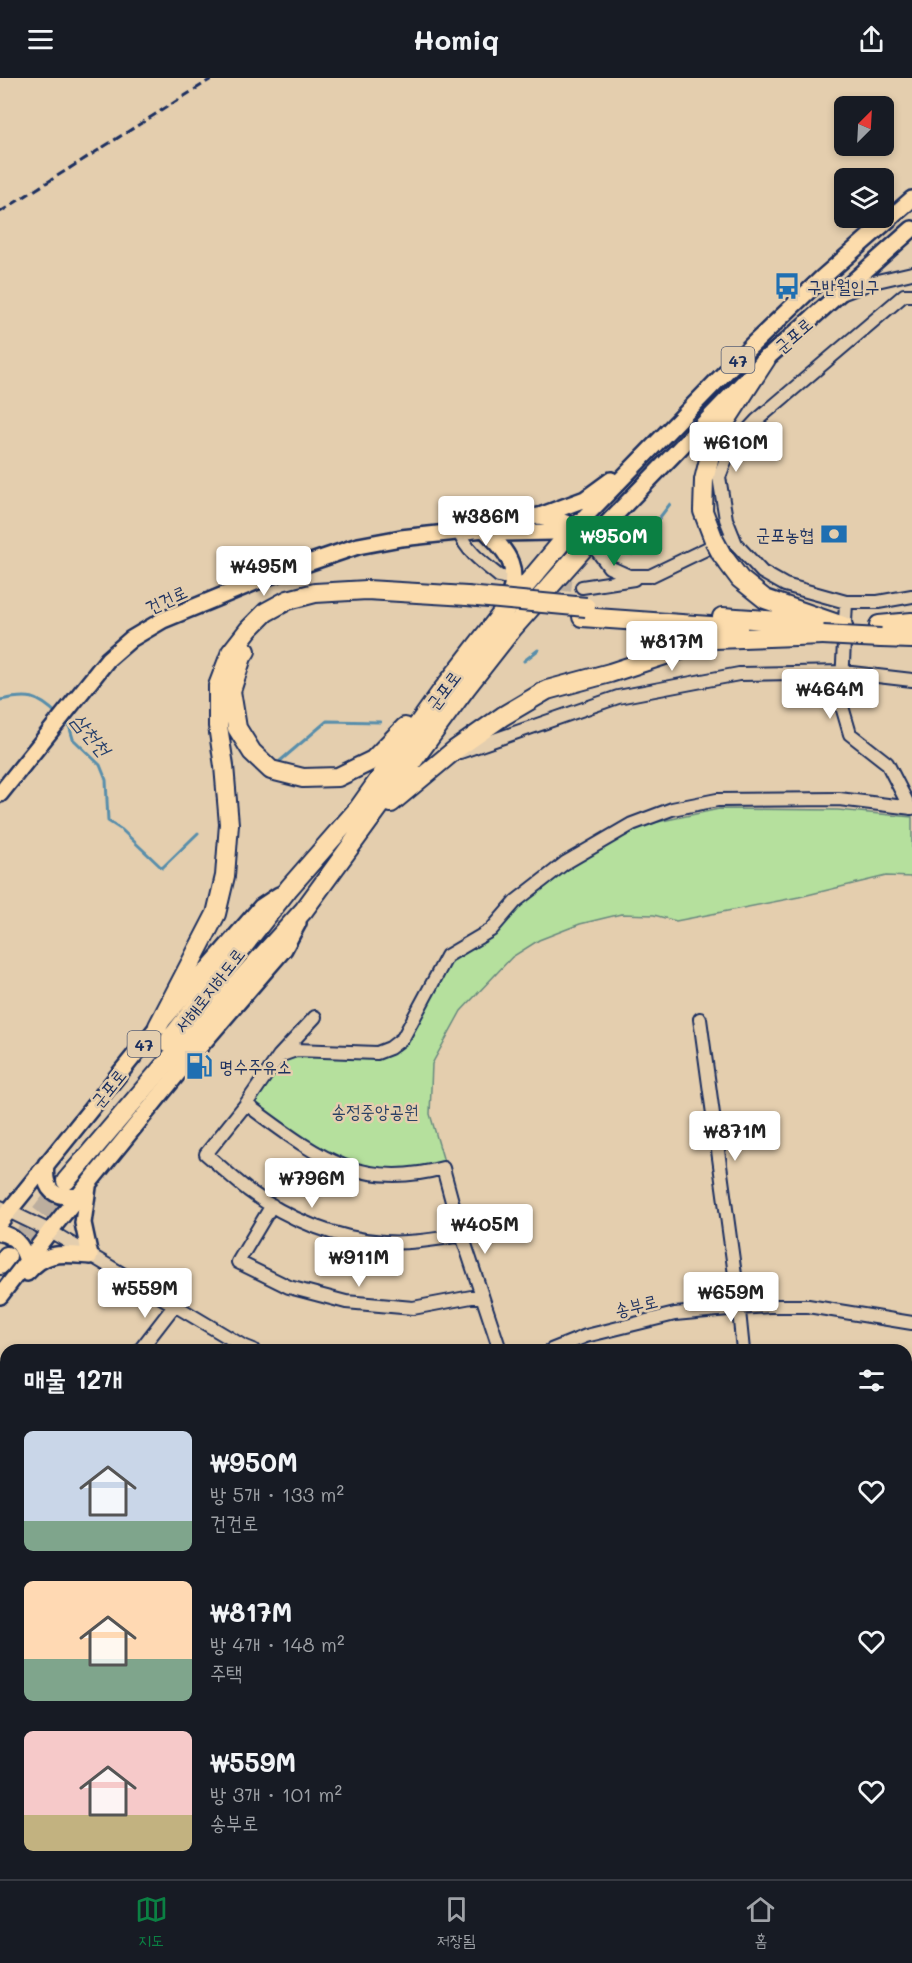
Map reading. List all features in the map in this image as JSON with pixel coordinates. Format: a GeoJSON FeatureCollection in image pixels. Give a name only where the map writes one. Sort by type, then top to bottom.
{"type":"FeatureCollection","features":[{"type":"Feature","properties":{"kind":"highway"},"geometry":{"type":"LineString","coordinates":[[766,359],[714,439],[704,480],[703,511],[718,548],[740,579],[765,599],[843,626],[912,639]]}},
{"type":"Feature","properties":{"kind":"highway","name":"군포로"},"geometry":{"type":"LineString","coordinates":[[289,888],[358,809],[441,692],[572,530]]}},
{"type":"Feature","properties":{"kind":"highway","name":"군포로"},"geometry":{"type":"LineString","coordinates":[[304,910],[459,697],[513,628],[590,541]]}},
{"type":"Feature","properties":{"kind":"highway"},"geometry":{"type":"LineString","coordinates":[[158,1026],[216,914],[225,876],[230,824],[218,726],[218,687],[231,652],[249,629],[266,612],[288,600],[315,593],[367,590],[466,602],[824,629],[880,632],[912,622]]}},
{"type":"Feature","properties":{"kind":"highway"},"geometry":{"type":"LineString","coordinates":[[441,692],[373,760],[338,777],[303,778],[272,770],[252,752],[237,728],[231,691],[242,657],[264,630],[289,612],[316,603],[466,602]]}},
{"type":"Feature","properties":{"kind":"highway"},"geometry":{"type":"LineString","coordinates":[[369,822],[445,758],[503,716],[547,690],[629,667],[714,639],[843,626]]}},
{"type":"Feature","properties":{"kind":"highway","name":"서해로지하도로"},"geometry":{"type":"LineString","coordinates":[[57,1173],[181,1026],[289,888]]}},
{"type":"Feature","properties":{"kind":"highway","name":"서해로지하도로"},"geometry":{"type":"LineString","coordinates":[[57,1173],[190,1035],[304,910]]}},
{"type":"Feature","properties":{"kind":"main road","name":"군포로"},"geometry":{"type":"LineString","coordinates":[[572,530],[751,346],[822,278],[912,199]]}},
{"type":"Feature","properties":{"kind":"main road","name":"군포로"},"geometry":{"type":"LineString","coordinates":[[590,541],[766,359],[912,229]]}},
{"type":"Feature","properties":{"kind":"main road"},"geometry":{"type":"LineString","coordinates":[[538,516],[585,499],[612,479],[620,482]]}},
{"type":"Feature","properties":{"kind":"main road","name":"건건로"},"geometry":{"type":"LineString","coordinates":[[0,794],[108,659],[131,639],[163,620],[270,576],[358,546],[401,538],[484,529],[538,516],[566,523],[572,530],[590,541]]}},
{"type":"Feature","properties":{"kind":"main road"},"geometry":{"type":"LineString","coordinates":[[484,529],[504,548],[514,571],[513,589],[500,617]]}},
{"type":"Feature","properties":{"kind":"main road","name":"건건로"},"geometry":{"type":"LineString","coordinates":[[484,529],[498,533],[572,530]]}},
{"type":"Feature","properties":{"kind":"main road","name":"군포로"},"geometry":{"type":"LineString","coordinates":[[3,1213],[57,1173],[158,1026],[261,907],[289,888]]}},
{"type":"Feature","properties":{"kind":"main road","name":"군포로"},"geometry":{"type":"LineString","coordinates":[[50,1232],[196,1051],[284,949],[304,910]]}},
{"type":"Feature","properties":{"kind":"main road"},"geometry":{"type":"LineString","coordinates":[[0,1307],[34,1264],[46,1256],[65,1254],[90,1256],[83,1222],[84,1191],[66,1198],[55,1194],[47,1186],[45,1177],[57,1173]]}},
{"type":"Feature","properties":{"kind":"main road","name":"47"},"geometry":{"type":"LineString","coordinates":[[0,1296],[50,1232]]}},
{"type":"Feature","properties":{"kind":"main road"},"geometry":{"type":"LineString","coordinates":[[0,1233],[16,1240],[24,1250],[27,1261]]}},
{"type":"Feature","properties":{"kind":"street"},"geometry":{"type":"LineString","coordinates":[[840,294],[873,282],[912,273]]}},
{"type":"Feature","properties":{"kind":"street"},"geometry":{"type":"LineString","coordinates":[[912,296],[904,295],[757,420],[730,449],[719,477],[726,519],[736,544],[762,572],[785,585],[846,602],[878,602],[912,596]]}},
{"type":"Feature","properties":{"kind":"street"},"geometry":{"type":"LineString","coordinates":[[459,532],[462,541],[473,555],[503,577]]}},
{"type":"Feature","properties":{"kind":"street"},"geometry":{"type":"LineString","coordinates":[[582,587],[650,576],[733,536]]}},
{"type":"Feature","properties":{"kind":"street","name":"건건로"},"geometry":{"type":"LineString","coordinates":[[590,541],[609,567],[629,576],[650,576]]}},
{"type":"Feature","properties":{"kind":"street"},"geometry":{"type":"LineString","coordinates":[[846,602],[841,704],[850,735],[887,763],[911,808]]}},
{"type":"Feature","properties":{"kind":"street"},"geometry":{"type":"LineString","coordinates":[[445,758],[618,697],[739,674],[843,672],[912,680]]}},
{"type":"Feature","properties":{"kind":"street"},"geometry":{"type":"LineString","coordinates":[[279,1056],[296,1050],[377,1053],[390,1048],[403,1038],[447,956],[491,930],[516,901],[565,863],[632,824],[672,809],[717,800],[839,799],[911,808]]}},
{"type":"Feature","properties":{"kind":"street"},"geometry":{"type":"LineString","coordinates":[[315,1017],[279,1056],[246,1104],[206,1154],[249,1190],[272,1205],[303,1222],[327,1231],[384,1242],[429,1241],[462,1235]]}},
{"type":"Feature","properties":{"kind":"street"},"geometry":{"type":"LineString","coordinates":[[700,1019],[742,1344]]}},
{"type":"Feature","properties":{"kind":"street"},"geometry":{"type":"LineString","coordinates":[[246,1104],[307,1148],[350,1170],[391,1176],[419,1175],[442,1168],[498,1344]]}},
{"type":"Feature","properties":{"kind":"street"},"geometry":{"type":"LineString","coordinates":[[272,1205],[238,1262],[289,1287],[346,1302],[412,1308],[482,1295]]}},
{"type":"Feature","properties":{"kind":"street"},"geometry":{"type":"LineString","coordinates":[[3,1213],[50,1232],[240,1344]]}},
{"type":"Feature","properties":{"kind":"street"},"geometry":{"type":"LineString","coordinates":[[145,1344],[174,1306]]}},
{"type":"Feature","properties":{"kind":"street","name":"송부로"},"geometry":{"type":"LineString","coordinates":[[566,1344],[586,1336],[675,1314],[770,1306],[808,1306],[912,1323]]}},
{"type":"Feature","properties":{"kind":"green space","name":"송정중앙공원"},"geometry":{"type":"Polygon","coordinates":[[[719,809],[838,810],[912,817],[912,877],[886,876],[799,897],[676,921],[654,915],[621,914],[580,924],[539,940],[512,957],[461,1011],[432,1064],[430,1114],[445,1165],[393,1169],[342,1159],[303,1141],[255,1104],[281,1061],[296,1055],[395,1051],[451,959],[566,867],[634,827],[719,809]]]}},
{"type":"Feature","properties":{"kind":"waterway","name":"삼천천"},"geometry":{"type":"LineString","coordinates":[[632,554],[670,504]]}},
{"type":"Feature","properties":{"kind":"waterway","name":"삼천천"},"geometry":{"type":"LineString","coordinates":[[524,661],[538,650]]}},
{"type":"Feature","properties":{"kind":"waterway","name":"삼천천"},"geometry":{"type":"LineString","coordinates":[[0,700],[18,697],[32,698],[44,703],[58,715]]}},
{"type":"Feature","properties":{"kind":"waterway","name":"삼천천"},"geometry":{"type":"LineString","coordinates":[[280,761],[327,721],[380,722]]}},
{"type":"Feature","properties":{"kind":"waterway","name":"삼천천"},"geometry":{"type":"LineString","coordinates":[[65,722],[69,725],[73,739],[100,765],[106,780],[108,821],[122,830],[162,868],[198,833]]}},
{"type":"Feature","properties":{"kind":"tunnel"},"geometry":{"type":"LineString","coordinates":[[524,580],[582,587]]}},
{"type":"Feature","properties":{"kind":"tunnel"},"geometry":{"type":"LineString","coordinates":[[7,1256],[65,1182]]}},
{"type":"Feature","properties":{"kind":"railway"},"geometry":{"type":"LineString","coordinates":[[0,212],[213,78]]}},
{"type":"Feature","properties":{"kind":"place","name":"구반월입구"},"geometry":{"type":"Point","coordinates":[787,286]}},
{"type":"Feature","properties":{"kind":"place","name":"군포농협"},"geometry":{"type":"Point","coordinates":[834,534]}},
{"type":"Feature","properties":{"kind":"place","name":"명수주유소"},"geometry":{"type":"Point","coordinates":[199,1066]}}]}
